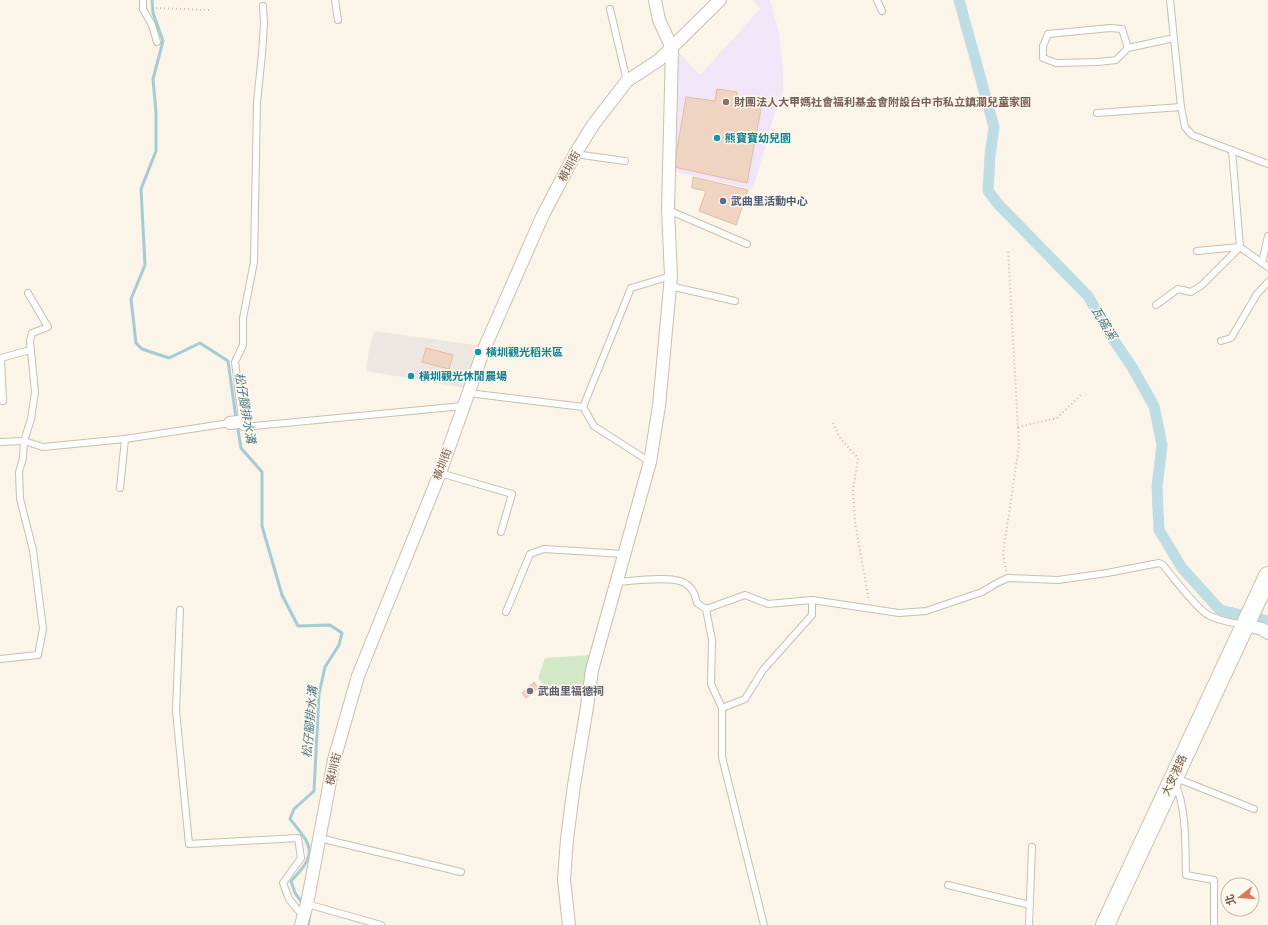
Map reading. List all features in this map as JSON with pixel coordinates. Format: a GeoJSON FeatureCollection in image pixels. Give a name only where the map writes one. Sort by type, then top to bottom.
{"type":"FeatureCollection","features":[{"type":"Feature","properties":{"kind":"main road","name":"大安港路"},"geometry":{"type":"LineString","coordinates":[[1105,925],[1268,576]]}},
{"type":"Feature","properties":{"kind":"street"},"geometry":{"type":"LineString","coordinates":[[569,925],[564,880],[567,839],[592,670],[650,462],[659,406],[671,281],[668,210],[672,48],[659,20],[655,0]]}},
{"type":"Feature","properties":{"kind":"street","name":"橫圳街"},"geometry":{"type":"LineString","coordinates":[[302,921],[307,904],[334,760],[358,676],[440,472],[484,349],[542,217],[575,154],[593,125],[627,81],[658,60],[672,48],[720,0]]}},
{"type":"Feature","properties":{"kind":"street"},"geometry":{"type":"LineString","coordinates":[[1249,617],[1268,633]]}},
{"type":"Feature","properties":{"kind":"lane"},"geometry":{"type":"LineString","coordinates":[[143,0],[143,9],[152,25],[156,42]]}},
{"type":"Feature","properties":{"kind":"lane"},"geometry":{"type":"LineString","coordinates":[[335,0],[338,20]]}},
{"type":"Feature","properties":{"kind":"lane"},"geometry":{"type":"LineString","coordinates":[[877,0],[882,11]]}},
{"type":"Feature","properties":{"kind":"lane"},"geometry":{"type":"LineString","coordinates":[[1170,0],[1181,107],[1185,127],[1192,135],[1268,164]]}},
{"type":"Feature","properties":{"kind":"lane"},"geometry":{"type":"LineString","coordinates":[[237,424],[235,362],[243,345],[243,318],[254,262],[257,102],[264,24],[263,6]]}},
{"type":"Feature","properties":{"kind":"lane"},"geometry":{"type":"LineString","coordinates":[[610,9],[627,81]]}},
{"type":"Feature","properties":{"kind":"lane"},"geometry":{"type":"LineString","coordinates":[[1128,48],[1122,29],[1110,28],[1048,34],[1043,46],[1043,58],[1056,63],[1116,60],[1128,48],[1174,38]]}},
{"type":"Feature","properties":{"kind":"lane"},"geometry":{"type":"LineString","coordinates":[[1097,114],[1181,107]]}},
{"type":"Feature","properties":{"kind":"lane"},"geometry":{"type":"LineString","coordinates":[[1156,305],[1178,289],[1191,292],[1202,285],[1240,247],[1232,150]]}},
{"type":"Feature","properties":{"kind":"lane"},"geometry":{"type":"LineString","coordinates":[[575,154],[625,161]]}},
{"type":"Feature","properties":{"kind":"lane"},"geometry":{"type":"LineString","coordinates":[[668,210],[746,244]]}},
{"type":"Feature","properties":{"kind":"lane"},"geometry":{"type":"LineString","coordinates":[[1262,262],[1268,236]]}},
{"type":"Feature","properties":{"kind":"lane"},"geometry":{"type":"LineString","coordinates":[[1197,251],[1240,247],[1268,267]]}},
{"type":"Feature","properties":{"kind":"lane"},"geometry":{"type":"LineString","coordinates":[[583,407],[632,288],[671,281],[735,301]]}},
{"type":"Feature","properties":{"kind":"lane"},"geometry":{"type":"LineString","coordinates":[[1221,341],[1231,338],[1257,294],[1268,282]]}},
{"type":"Feature","properties":{"kind":"lane"},"geometry":{"type":"LineString","coordinates":[[0,659],[38,655],[43,628],[33,550],[20,499],[20,472],[24,441],[31,420],[36,392],[30,341],[32,333],[48,327],[28,293]]}},
{"type":"Feature","properties":{"kind":"lane"},"geometry":{"type":"LineString","coordinates":[[4,402],[0,358],[30,350]]}},
{"type":"Feature","properties":{"kind":"lane"},"geometry":{"type":"LineString","coordinates":[[468,393],[583,407]]}},
{"type":"Feature","properties":{"kind":"lane"},"geometry":{"type":"LineString","coordinates":[[0,442],[24,441],[43,447],[125,439],[237,424],[464,406]]}},
{"type":"Feature","properties":{"kind":"lane"},"geometry":{"type":"LineString","coordinates":[[583,407],[594,426],[650,462]]}},
{"type":"Feature","properties":{"kind":"lane"},"geometry":{"type":"LineString","coordinates":[[120,488],[125,439]]}},
{"type":"Feature","properties":{"kind":"lane"},"geometry":{"type":"LineString","coordinates":[[440,472],[512,494],[501,532]]}},
{"type":"Feature","properties":{"kind":"lane"},"geometry":{"type":"LineString","coordinates":[[506,612],[530,554],[544,549],[624,554]]}},
{"type":"Feature","properties":{"kind":"lane"},"geometry":{"type":"LineString","coordinates":[[706,609],[745,595],[768,604],[812,600],[899,612],[926,611],[982,592],[1008,578],[1058,580],[1107,573],[1159,563],[1163,564],[1194,602],[1206,614],[1220,620],[1249,617]]}},
{"type":"Feature","properties":{"kind":"lane"},"geometry":{"type":"LineString","coordinates":[[617,582],[676,579],[686,583],[695,594],[697,603],[706,609],[712,640],[710,684],[722,708],[722,758],[764,925]]}},
{"type":"Feature","properties":{"kind":"lane"},"geometry":{"type":"LineString","coordinates":[[722,708],[745,699],[763,670],[812,615],[812,600]]}},
{"type":"Feature","properties":{"kind":"lane"},"geometry":{"type":"LineString","coordinates":[[180,610],[176,711],[189,844],[298,838],[301,858],[283,883],[289,899],[302,921]]}},
{"type":"Feature","properties":{"kind":"lane"},"geometry":{"type":"LineString","coordinates":[[1173,777],[1254,809]]}},
{"type":"Feature","properties":{"kind":"lane"},"geometry":{"type":"LineString","coordinates":[[1173,777],[1181,796],[1185,820],[1186,875],[1214,880],[1214,925]]}},
{"type":"Feature","properties":{"kind":"lane"},"geometry":{"type":"LineString","coordinates":[[319,838],[460,872]]}},
{"type":"Feature","properties":{"kind":"lane"},"geometry":{"type":"LineString","coordinates":[[1029,925],[1032,847]]}},
{"type":"Feature","properties":{"kind":"lane"},"geometry":{"type":"LineString","coordinates":[[948,885],[1030,905]]}},
{"type":"Feature","properties":{"kind":"lane"},"geometry":{"type":"LineString","coordinates":[[307,904],[381,925]]}},
{"type":"Feature","properties":{"kind":"path"},"geometry":{"type":"LineString","coordinates":[[150,8],[210,10]]}},
{"type":"Feature","properties":{"kind":"path"},"geometry":{"type":"LineString","coordinates":[[1008,249],[1019,446],[1003,552],[1008,578]]}},
{"type":"Feature","properties":{"kind":"path"},"geometry":{"type":"LineString","coordinates":[[1018,427],[1057,418],[1081,395]]}},
{"type":"Feature","properties":{"kind":"path"},"geometry":{"type":"LineString","coordinates":[[833,423],[840,438],[858,458],[853,490],[855,522],[870,608]]}},
{"type":"Feature","properties":{"kind":"path"},"geometry":{"type":"LineString","coordinates":[[540,691],[590,685]]}},
{"type":"Feature","properties":{"kind":"shaded area","name":"財團法人大甲媽社會福利基金會附設台中市私立鎮瀾兒童家園"},"geometry":{"type":"Polygon","coordinates":[[[753,0],[770,0],[779,33],[783,70],[783,92],[775,112],[753,189],[672,171],[676,49],[700,75],[760,9],[753,0]]]}},
{"type":"Feature","properties":{"kind":"shaded area","name":"橫圳觀光休閒農場"},"geometry":{"type":"Polygon","coordinates":[[[374,331],[482,346],[466,388],[366,371],[374,331]]]}},
{"type":"Feature","properties":{"kind":"green space"},"geometry":{"type":"Polygon","coordinates":[[[590,655],[582,693],[546,697],[543,684],[538,678],[545,658],[590,655]]]}},
{"type":"Feature","properties":{"kind":"building","name":"熊寶寶幼兒園"},"geometry":{"type":"Polygon","coordinates":[[[717,89],[737,92],[736,104],[761,109],[747,183],[674,167],[686,97],[715,101],[717,89]]]}},
{"type":"Feature","properties":{"kind":"building","name":"武曲里活動中心"},"geometry":{"type":"Polygon","coordinates":[[[693,177],[748,190],[736,225],[699,211],[706,191],[692,188],[693,177]]]}},
{"type":"Feature","properties":{"kind":"building"},"geometry":{"type":"Polygon","coordinates":[[[426,348],[453,355],[449,369],[422,362],[426,348]]]}},
{"type":"Feature","properties":{"kind":"building","name":"武曲里福德祠"},"geometry":{"type":"Polygon","coordinates":[[[534,682],[538,688],[526,698],[522,693],[534,682]]]}},
{"type":"Feature","properties":{"kind":"waterway","name":"松仔腳排水溝"},"geometry":{"type":"LineString","coordinates":[[152,0],[153,13],[163,41],[153,79],[156,112],[156,151],[141,189],[145,265],[131,299],[136,343],[142,349],[169,358],[200,343],[228,361],[236,418]]}},
{"type":"Feature","properties":{"kind":"waterway","name":"瓦磘溪"},"geometry":{"type":"LineString","coordinates":[[959,0],[994,127],[990,156],[988,191],[999,205],[1088,296],[1111,336],[1132,367],[1154,406],[1162,445],[1157,487],[1159,530],[1182,568],[1220,610],[1268,621]]}},
{"type":"Feature","properties":{"kind":"waterway","name":"松仔腳排水溝"},"geometry":{"type":"LineString","coordinates":[[237,424],[241,448],[262,472],[262,526],[282,595],[298,626],[330,625],[342,633],[339,645],[325,667],[319,694],[314,791],[294,809],[290,819],[304,837],[308,844],[309,850],[309,856],[305,863],[291,881],[295,893],[303,904]]}},
{"type":"Feature","properties":{"kind":"waterway","name":"松仔腳排水溝"},"geometry":{"type":"LineString","coordinates":[[308,925],[310,914],[309,911]]}},
{"type":"Feature","properties":{"kind":"place","name":"財團法人大甲媽社會福利基金會附設台中市私立鎮瀾兒童家園"},"geometry":{"type":"Point","coordinates":[726,102]}},
{"type":"Feature","properties":{"kind":"place","name":"熊寶寶幼兒園"},"geometry":{"type":"Point","coordinates":[717,138]}},
{"type":"Feature","properties":{"kind":"place","name":"武曲里活動中心"},"geometry":{"type":"Point","coordinates":[723,201]}},
{"type":"Feature","properties":{"kind":"place","name":"橫圳觀光稻米區"},"geometry":{"type":"Point","coordinates":[478,352]}},
{"type":"Feature","properties":{"kind":"place","name":"橫圳觀光休閒農場"},"geometry":{"type":"Point","coordinates":[411,376]}},
{"type":"Feature","properties":{"kind":"place","name":"武曲里福德祠"},"geometry":{"type":"Point","coordinates":[530,691]}}]}
